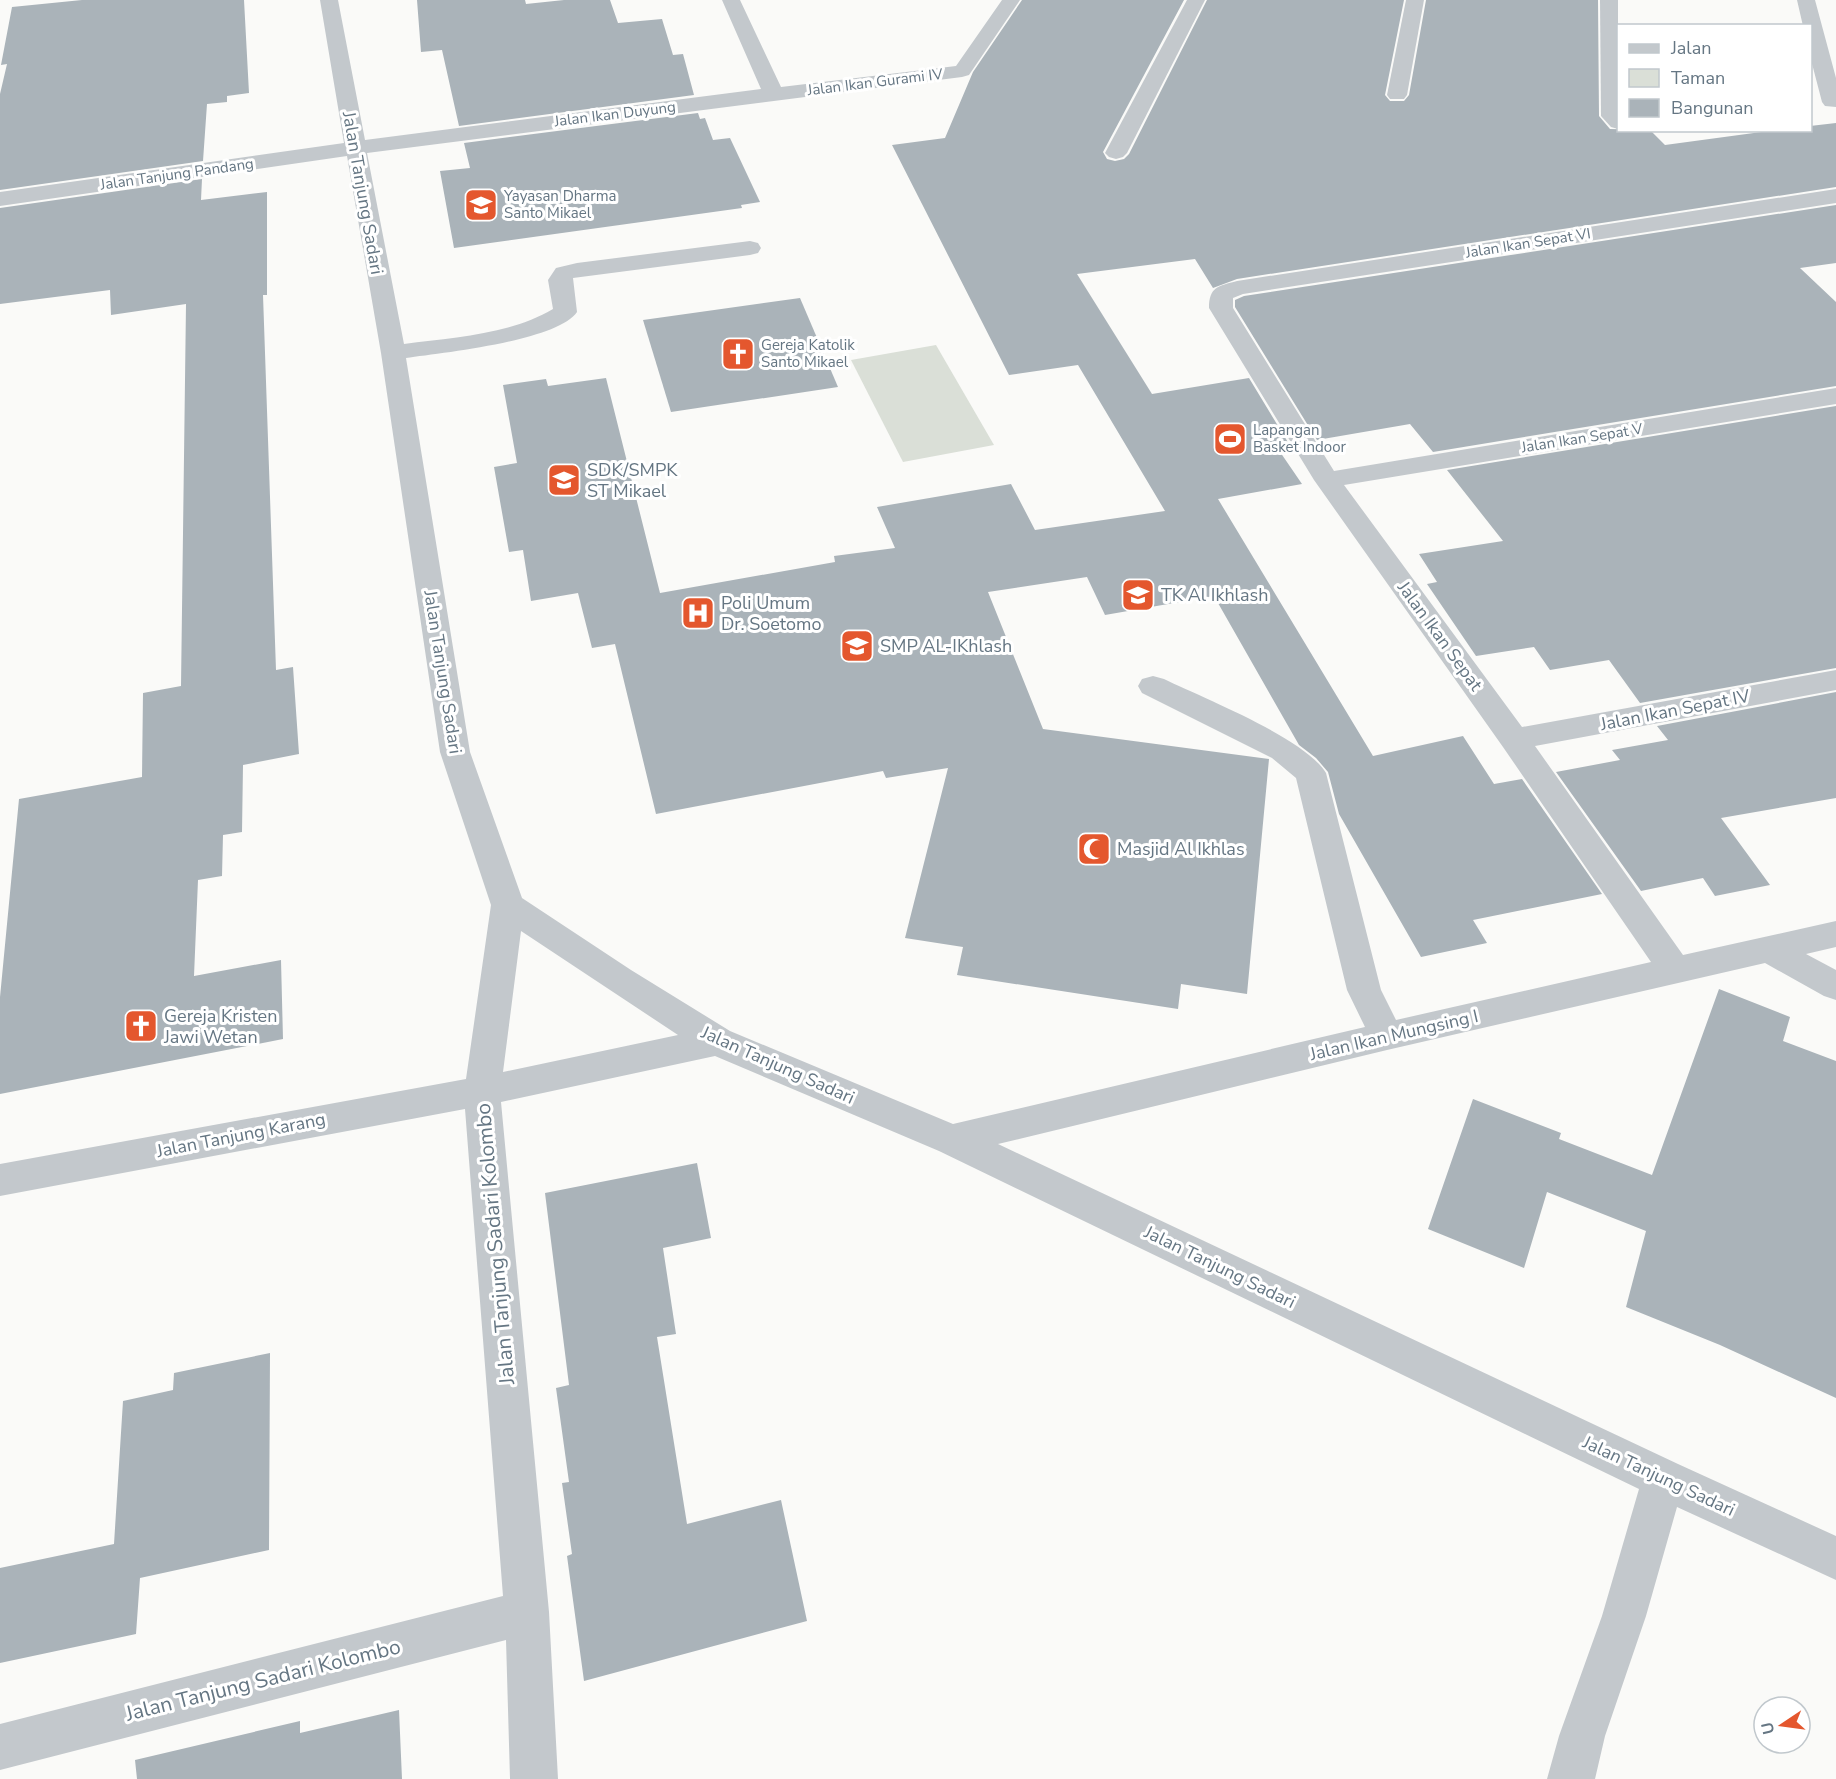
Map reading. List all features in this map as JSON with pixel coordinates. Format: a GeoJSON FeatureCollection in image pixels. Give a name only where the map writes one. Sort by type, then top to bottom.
{"type":"FeatureCollection","features":[{"type":"Feature","properties":{"kind":"street","name":"Jalan Tanjung Sadari"},"geometry":{"type":"LineString","coordinates":[[329,0],[393,353],[455,752],[508,905],[619,980],[717,1041],[952,1140],[1663,1479],[1836,1558]]}},
{"type":"Feature","properties":{"kind":"street"},"geometry":{"type":"LineString","coordinates":[[731,0],[765,71],[773,94]]}},
{"type":"Feature","properties":{"kind":"street","name":"Jalan Ikan Gurami IV"},"geometry":{"type":"LineString","coordinates":[[773,94],[962,71],[1011,0]]}},
{"type":"Feature","properties":{"kind":"street"},"geometry":{"type":"LineString","coordinates":[[1116,153],[1180,26],[1196,0]]}},
{"type":"Feature","properties":{"kind":"street"},"geometry":{"type":"LineString","coordinates":[[1397,95],[1415,0]]}},
{"type":"Feature","properties":{"kind":"street"},"geometry":{"type":"LineString","coordinates":[[1609,0],[1615,120]]}},
{"type":"Feature","properties":{"kind":"street"},"geometry":{"type":"LineString","coordinates":[[1806,0],[1834,102],[1812,105]]}},
{"type":"Feature","properties":{"kind":"street","name":"Jalan Ikan Duyung"},"geometry":{"type":"LineString","coordinates":[[355,149],[773,94]]}},
{"type":"Feature","properties":{"kind":"street","name":"Jalan Tanjung Pandang"},"geometry":{"type":"LineString","coordinates":[[0,198],[355,149]]}},
{"type":"Feature","properties":{"kind":"street","name":"Jalan Ikan Sepat VI"},"geometry":{"type":"LineString","coordinates":[[1221,295],[1237,288],[1836,196]]}},
{"type":"Feature","properties":{"kind":"street"},"geometry":{"type":"LineString","coordinates":[[393,353],[486,338],[554,320],[565,312],[560,280],[564,273],[750,248]]}},
{"type":"Feature","properties":{"kind":"street","name":"Jalan Ikan Sepat"},"geometry":{"type":"LineString","coordinates":[[1221,295],[1221,308],[1327,480],[1514,740],[1675,970]]}},
{"type":"Feature","properties":{"kind":"street","name":"Jalan Ikan Sepat V"},"geometry":{"type":"LineString","coordinates":[[1327,480],[1836,396]]}},
{"type":"Feature","properties":{"kind":"street","name":"Jalan Ikan Sepat IV"},"geometry":{"type":"LineString","coordinates":[[1514,740],[1836,680]]}},
{"type":"Feature","properties":{"kind":"street"},"geometry":{"type":"LineString","coordinates":[[1153,686],[1283,750],[1310,773],[1364,990],[1387,1036]]}},
{"type":"Feature","properties":{"kind":"street"},"geometry":{"type":"LineString","coordinates":[[482,1091],[508,905]]}},
{"type":"Feature","properties":{"kind":"street","name":"Jalan Ikan Mungsing I"},"geometry":{"type":"LineString","coordinates":[[952,1140],[1387,1036],[1836,934]]}},
{"type":"Feature","properties":{"kind":"street"},"geometry":{"type":"LineString","coordinates":[[1769,950],[1836,986]]}},
{"type":"Feature","properties":{"kind":"street","name":"Jalan Tanjung Karang"},"geometry":{"type":"LineString","coordinates":[[0,1180],[482,1091],[717,1041]]}},
{"type":"Feature","properties":{"kind":"street","name":"Jalan Tanjung Sadari Kolombo"},"geometry":{"type":"LineString","coordinates":[[482,1091],[527,1612],[534,1779]]}},
{"type":"Feature","properties":{"kind":"street"},"geometry":{"type":"LineString","coordinates":[[1576,1758],[1624,1616],[1663,1479]]}},
{"type":"Feature","properties":{"kind":"street","name":"Jalan Tanjung Sadari Kolombo"},"geometry":{"type":"LineString","coordinates":[[0,1747],[527,1612]]}},
{"type":"Feature","properties":{"kind":"green space"},"geometry":{"type":"Polygon","coordinates":[[[936,345],[994,445],[903,462],[851,360],[936,345]]]}},
{"type":"Feature","properties":{"kind":"building"},"geometry":{"type":"Polygon","coordinates":[[[82,0],[244,0],[249,93],[227,96],[227,102],[207,104],[203,161],[0,190],[0,94],[7,64],[1,65],[12,7],[82,0]]]}},
{"type":"Feature","properties":{"kind":"building"},"geometry":{"type":"Polygon","coordinates":[[[417,0],[525,0],[526,4],[564,0],[610,0],[618,23],[662,19],[673,55],[683,54],[694,95],[459,126],[442,50],[421,52],[417,0]]]}},
{"type":"Feature","properties":{"kind":"building"},"geometry":{"type":"Polygon","coordinates":[[[1022,0],[1184,0],[1103,152],[1107,159],[1115,161],[1124,159],[1129,154],[1207,0],[1404,0],[1385,95],[1390,101],[1404,101],[1409,95],[1426,0],[1598,0],[1599,116],[1610,129],[1617,129],[1617,132],[1652,132],[1665,145],[1761,132],[1812,132],[1812,126],[1836,123],[1836,187],[1237,279],[1213,288],[1195,259],[1077,274],[1152,394],[1249,378],[1289,444],[1276,446],[1302,484],[1218,499],[1373,756],[1463,736],[1494,784],[1522,779],[1602,894],[1473,920],[1487,943],[1421,957],[1339,814],[1328,772],[1316,758],[1299,745],[1214,596],[1105,615],[1087,577],[988,592],[1043,729],[1269,759],[1247,994],[1181,984],[1178,1009],[957,975],[963,947],[905,938],[948,768],[886,778],[883,771],[656,814],[615,644],[592,648],[578,593],[531,601],[523,550],[509,552],[494,467],[517,463],[503,385],[546,379],[548,386],[606,378],[660,593],[835,562],[834,556],[895,548],[877,507],[1011,484],[1035,530],[1165,511],[1078,365],[1009,375],[892,145],[945,138],[973,72],[1022,0]]]}},
{"type":"Feature","properties":{"kind":"building"},"geometry":{"type":"Polygon","coordinates":[[[698,113],[700,119],[705,118],[713,140],[730,138],[760,202],[741,205],[742,208],[454,248],[440,171],[470,168],[464,143],[698,113]]]}},
{"type":"Feature","properties":{"kind":"building"},"geometry":{"type":"Polygon","coordinates":[[[202,179],[201,200],[267,192],[267,295],[263,295],[276,670],[293,667],[299,754],[243,765],[242,832],[223,835],[222,876],[198,880],[194,976],[281,960],[283,1039],[0,1094],[0,997],[19,799],[142,777],[143,693],[181,686],[186,304],[111,315],[110,290],[0,304],[0,208],[202,179]]]}},
{"type":"Feature","properties":{"kind":"building"},"geometry":{"type":"Polygon","coordinates":[[[1836,205],[1836,263],[1800,268],[1836,302],[1836,386],[1433,452],[1410,424],[1317,440],[1235,307],[1235,300],[1244,296],[1836,205]]]}},
{"type":"Feature","properties":{"kind":"building","name":"Gereja Katolik Santo Mikael"},"geometry":{"type":"Polygon","coordinates":[[[800,298],[838,387],[671,412],[643,320],[800,298]]]}},
{"type":"Feature","properties":{"kind":"building"},"geometry":{"type":"Polygon","coordinates":[[[1836,406],[1836,668],[1640,703],[1609,660],[1550,670],[1534,647],[1476,656],[1427,584],[1437,582],[1419,554],[1503,541],[1447,470],[1836,406]]]}},
{"type":"Feature","properties":{"kind":"building"},"geometry":{"type":"Polygon","coordinates":[[[1836,692],[1836,798],[1721,818],[1770,885],[1715,896],[1703,878],[1641,891],[1556,772],[1620,760],[1612,750],[1668,740],[1657,726],[1836,692]]]}},
{"type":"Feature","properties":{"kind":"building"},"geometry":{"type":"Polygon","coordinates":[[[1719,989],[1790,1017],[1783,1041],[1836,1061],[1836,1398],[1720,1345],[1626,1307],[1646,1231],[1547,1192],[1524,1268],[1428,1229],[1473,1099],[1561,1133],[1559,1139],[1652,1175],[1719,989]]]}},
{"type":"Feature","properties":{"kind":"building"},"geometry":{"type":"Polygon","coordinates":[[[697,1163],[711,1238],[663,1248],[676,1334],[657,1337],[687,1524],[781,1500],[807,1621],[584,1681],[567,1556],[572,1554],[562,1483],[569,1482],[556,1388],[569,1385],[545,1193],[697,1163]]]}},
{"type":"Feature","properties":{"kind":"building"},"geometry":{"type":"Polygon","coordinates":[[[270,1353],[269,1550],[140,1578],[136,1634],[0,1663],[0,1568],[114,1544],[123,1401],[173,1390],[174,1373],[270,1353]]]}},
{"type":"Feature","properties":{"kind":"building"},"geometry":{"type":"Polygon","coordinates":[[[399,1710],[402,1779],[137,1779],[135,1760],[300,1721],[300,1733],[399,1710]]]}},
{"type":"Feature","properties":{"kind":"place","name":"Yayasan Dharma Santo Mikael"},"geometry":{"type":"Point","coordinates":[481,205]}},
{"type":"Feature","properties":{"kind":"place","name":"Gereja Katolik Santo Mikael"},"geometry":{"type":"Point","coordinates":[738,354]}},
{"type":"Feature","properties":{"kind":"place","name":"Lapangan Basket Indoor"},"geometry":{"type":"Point","coordinates":[1230,439]}},
{"type":"Feature","properties":{"kind":"place","name":"SDK/SMPK ST Mikael"},"geometry":{"type":"Point","coordinates":[564,480]}},
{"type":"Feature","properties":{"kind":"place","name":"TK Al Ikhlash"},"geometry":{"type":"Point","coordinates":[1138,595]}},
{"type":"Feature","properties":{"kind":"place","name":"Poli Umum Dr. Soetomo"},"geometry":{"type":"Point","coordinates":[698,613]}},
{"type":"Feature","properties":{"kind":"place","name":"SMP AL-IKhlash"},"geometry":{"type":"Point","coordinates":[857,646]}},
{"type":"Feature","properties":{"kind":"place","name":"Masjid Al Ikhlas"},"geometry":{"type":"Point","coordinates":[1094,849]}},
{"type":"Feature","properties":{"kind":"place","name":"Gereja Kristen Jawi Wetan"},"geometry":{"type":"Point","coordinates":[141,1026]}}]}
